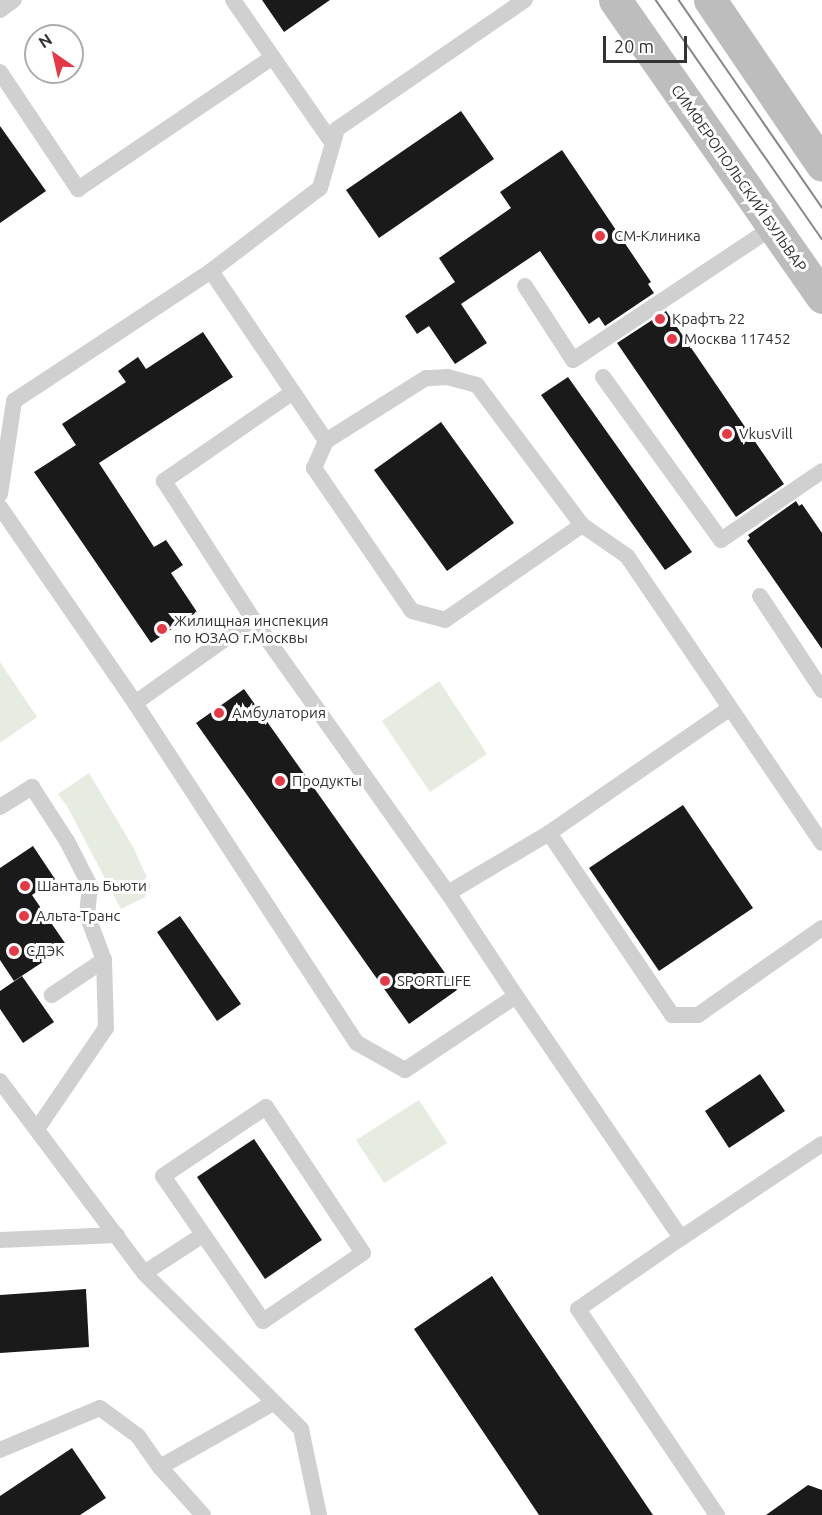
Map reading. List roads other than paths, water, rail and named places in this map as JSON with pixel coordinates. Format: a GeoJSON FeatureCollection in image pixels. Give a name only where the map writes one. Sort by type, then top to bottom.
{"type":"FeatureCollection","features":[{"type":"Feature","properties":{"kind":"main road","name":"СИМФЕРОПОЛЬСКИЙ БУЛЬВАР"},"geometry":{"type":"LineString","coordinates":[[615,0],[822,297]]}},
{"type":"Feature","properties":{"kind":"main road"},"geometry":{"type":"LineString","coordinates":[[710,0],[822,165]]}},
{"type":"Feature","properties":{"kind":"lane"},"geometry":{"type":"LineString","coordinates":[[0,10],[14,0]]}},
{"type":"Feature","properties":{"kind":"lane"},"geometry":{"type":"LineString","coordinates":[[233,0],[333,144]]}},
{"type":"Feature","properties":{"kind":"lane"},"geometry":{"type":"LineString","coordinates":[[0,494],[7,400],[211,271],[320,189],[338,129],[525,0]]}},
{"type":"Feature","properties":{"kind":"lane"},"geometry":{"type":"LineString","coordinates":[[0,72],[78,189],[273,57]]}},
{"type":"Feature","properties":{"kind":"lane"},"geometry":{"type":"LineString","coordinates":[[525,286],[573,360],[773,227]]}},
{"type":"Feature","properties":{"kind":"lane"},"geometry":{"type":"LineString","coordinates":[[211,271],[326,441]]}},
{"type":"Feature","properties":{"kind":"lane"},"geometry":{"type":"LineString","coordinates":[[582,525],[445,620],[412,611],[314,468],[326,441],[426,378],[448,376],[477,385],[582,525],[627,556],[822,843]]}},
{"type":"Feature","properties":{"kind":"lane"},"geometry":{"type":"LineString","coordinates":[[603,377],[721,540],[822,471]]}},
{"type":"Feature","properties":{"kind":"lane"},"geometry":{"type":"LineString","coordinates":[[292,392],[164,481],[253,619],[448,893],[681,1238]]}},
{"type":"Feature","properties":{"kind":"lane"},"geometry":{"type":"LineString","coordinates":[[0,507],[135,703],[357,1043],[405,1070],[516,996]]}},
{"type":"Feature","properties":{"kind":"lane"},"geometry":{"type":"LineString","coordinates":[[760,596],[822,690]]}},
{"type":"Feature","properties":{"kind":"lane"},"geometry":{"type":"LineString","coordinates":[[135,703],[253,619]]}},
{"type":"Feature","properties":{"kind":"lane"},"geometry":{"type":"LineString","coordinates":[[448,893],[549,833],[730,708]]}},
{"type":"Feature","properties":{"kind":"lane"},"geometry":{"type":"LineString","coordinates":[[0,807],[32,787],[67,842],[90,886],[87,915],[104,960],[106,1028],[37,1129]]}},
{"type":"Feature","properties":{"kind":"lane"},"geometry":{"type":"LineString","coordinates":[[549,833],[672,1015],[698,1015],[822,927]]}},
{"type":"Feature","properties":{"kind":"lane"},"geometry":{"type":"LineString","coordinates":[[52,995],[104,960]]}},
{"type":"Feature","properties":{"kind":"lane"},"geometry":{"type":"LineString","coordinates":[[0,1081],[144,1273],[300,1429],[319,1515]]}},
{"type":"Feature","properties":{"kind":"lane"},"geometry":{"type":"LineString","coordinates":[[266,1107],[363,1254],[263,1321],[203,1235],[163,1176],[266,1107]]}},
{"type":"Feature","properties":{"kind":"lane"},"geometry":{"type":"LineString","coordinates":[[717,1515],[578,1309],[822,1144]]}},
{"type":"Feature","properties":{"kind":"lane"},"geometry":{"type":"LineString","coordinates":[[0,1240],[117,1235]]}},
{"type":"Feature","properties":{"kind":"lane"},"geometry":{"type":"LineString","coordinates":[[144,1273],[203,1235]]}},
{"type":"Feature","properties":{"kind":"lane"},"geometry":{"type":"LineString","coordinates":[[160,1467],[273,1403]]}},
{"type":"Feature","properties":{"kind":"lane"},"geometry":{"type":"LineString","coordinates":[[0,1450],[100,1408],[138,1436],[160,1467],[203,1515]]}},
{"type":"Feature","properties":{"kind":"tram line"},"geometry":{"type":"LineString","coordinates":[[656,0],[822,239]]}},
{"type":"Feature","properties":{"kind":"tram line"},"geometry":{"type":"LineString","coordinates":[[679,0],[822,207]]}},
{"type":"Feature","properties":{"kind":"place","name":"СМ-Клиника"},"geometry":{"type":"Point","coordinates":[600,236]}},
{"type":"Feature","properties":{"kind":"place","name":"Крафтъ 22"},"geometry":{"type":"Point","coordinates":[660,319]}},
{"type":"Feature","properties":{"kind":"place","name":"Москва 117452"},"geometry":{"type":"Point","coordinates":[672,339]}},
{"type":"Feature","properties":{"kind":"place","name":"VkusVill"},"geometry":{"type":"Point","coordinates":[727,434]}},
{"type":"Feature","properties":{"kind":"place","name":"Жилищная инспекция по ЮЗАО г.Москвы"},"geometry":{"type":"Point","coordinates":[162,629]}},
{"type":"Feature","properties":{"kind":"place","name":"Амбулатория"},"geometry":{"type":"Point","coordinates":[219,713]}},
{"type":"Feature","properties":{"kind":"place","name":"Продукты"},"geometry":{"type":"Point","coordinates":[280,781]}},
{"type":"Feature","properties":{"kind":"place","name":"Шанталь Бьюти"},"geometry":{"type":"Point","coordinates":[25,886]}},
{"type":"Feature","properties":{"kind":"place","name":"Альта-Транс"},"geometry":{"type":"Point","coordinates":[24,916]}},
{"type":"Feature","properties":{"kind":"place","name":"СДЭК"},"geometry":{"type":"Point","coordinates":[14,951]}},
{"type":"Feature","properties":{"kind":"place","name":"SPORTLIFE"},"geometry":{"type":"Point","coordinates":[385,981]}}]}
